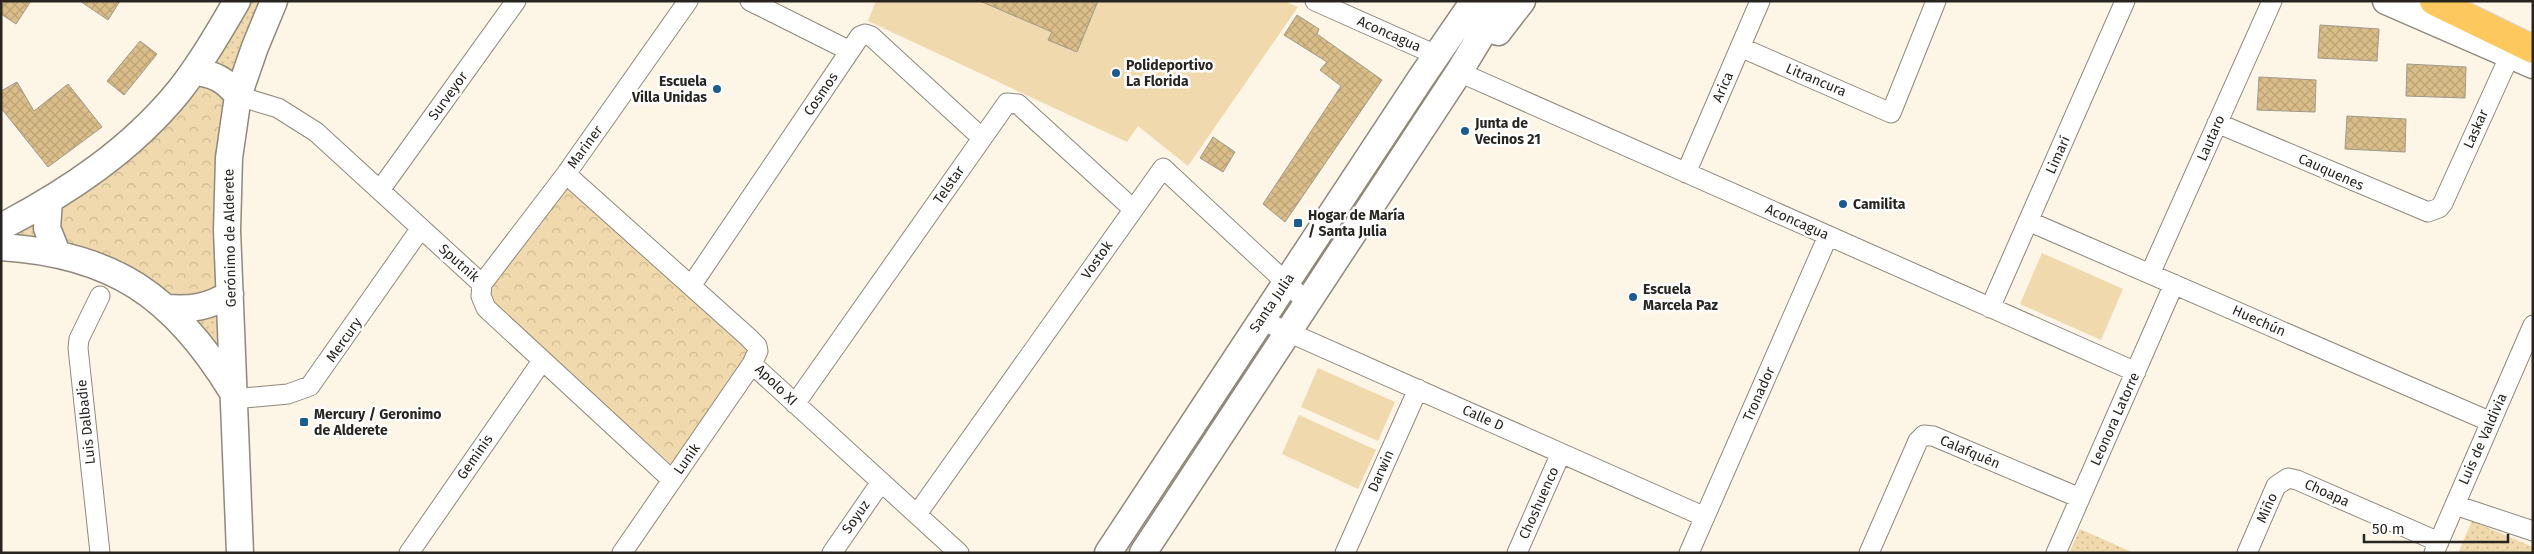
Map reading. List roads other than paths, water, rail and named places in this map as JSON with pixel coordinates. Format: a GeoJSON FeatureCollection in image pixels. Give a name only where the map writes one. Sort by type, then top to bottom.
{"type":"FeatureCollection","features":[{"type":"Feature","properties":{"kind":"highway"},"geometry":{"type":"LineString","coordinates":[[2434,1],[2525,56]]}},
{"type":"Feature","properties":{"kind":"highway"},"geometry":{"type":"LineString","coordinates":[[2468,1],[2533,29]]}},
{"type":"Feature","properties":{"kind":"main road"},"geometry":{"type":"LineString","coordinates":[[1,227],[49,201],[91,174],[134,138],[167,104],[193,72],[237,1]]}},
{"type":"Feature","properties":{"kind":"main road","name":"Gerónimo de Alderete"},"geometry":{"type":"LineString","coordinates":[[240,553],[227,194],[230,151],[238,96],[254,46],[274,1]]}},
{"type":"Feature","properties":{"kind":"main road","name":"Santa Julia"},"geometry":{"type":"LineString","coordinates":[[1436,55],[1457,1]]}},
{"type":"Feature","properties":{"kind":"main road","name":"Santa Julia"},"geometry":{"type":"LineString","coordinates":[[1108,553],[1436,55],[1474,1]]}},
{"type":"Feature","properties":{"kind":"main road"},"geometry":{"type":"LineString","coordinates":[[1143,553],[1459,72],[1502,1]]}},
{"type":"Feature","properties":{"kind":"main road"},"geometry":{"type":"LineString","coordinates":[[1459,72],[1492,38],[1522,1]]}},
{"type":"Feature","properties":{"kind":"main road"},"geometry":{"type":"LineString","coordinates":[[2386,1],[2525,56]]}},
{"type":"Feature","properties":{"kind":"main road"},"geometry":{"type":"LineString","coordinates":[[193,72],[205,73],[222,80],[238,96]]}},
{"type":"Feature","properties":{"kind":"main road"},"geometry":{"type":"LineString","coordinates":[[49,201],[47,228],[57,253]]}},
{"type":"Feature","properties":{"kind":"main road"},"geometry":{"type":"LineString","coordinates":[[1,246],[57,253],[108,269],[135,284],[167,308],[204,348],[233,396]]}},
{"type":"Feature","properties":{"kind":"main road"},"geometry":{"type":"LineString","coordinates":[[167,308],[184,310],[200,308],[230,294]]}},
{"type":"Feature","properties":{"kind":"street","name":"Surveyor"},"geometry":{"type":"LineString","coordinates":[[380,190],[516,1]]}},
{"type":"Feature","properties":{"kind":"street"},"geometry":{"type":"LineString","coordinates":[[750,1],[850,51]]}},
{"type":"Feature","properties":{"kind":"street","name":"Aconcagua"},"geometry":{"type":"LineString","coordinates":[[1315,1],[1436,55]]}},
{"type":"Feature","properties":{"kind":"street","name":"Arica"},"geometry":{"type":"LineString","coordinates":[[1686,173],[1760,1]]}},
{"type":"Feature","properties":{"kind":"street","name":"Litrancura"},"geometry":{"type":"LineString","coordinates":[[1740,47],[1891,113],[1936,1]]}},
{"type":"Feature","properties":{"kind":"street","name":"Limarí"},"geometry":{"type":"LineString","coordinates":[[1990,308],[2125,1]]}},
{"type":"Feature","properties":{"kind":"street","name":"Lautaro"},"geometry":{"type":"LineString","coordinates":[[2150,274],[2272,1]]}},
{"type":"Feature","properties":{"kind":"street","name":"Mariner"},"geometry":{"type":"LineString","coordinates":[[482,284],[566,174],[684,3]]}},
{"type":"Feature","properties":{"kind":"street","name":"Cosmos"},"geometry":{"type":"LineString","coordinates":[[691,286],[860,36],[865,34],[871,36],[982,138]]}},
{"type":"Feature","properties":{"kind":"street","name":"Laskar"},"geometry":{"type":"LineString","coordinates":[[2443,202],[2525,56]]}},
{"type":"Feature","properties":{"kind":"street","name":"Aconcagua"},"geometry":{"type":"LineString","coordinates":[[1459,72],[2136,372]]}},
{"type":"Feature","properties":{"kind":"street","name":"Sputnik"},"geometry":{"type":"LineString","coordinates":[[238,96],[278,108],[305,123],[482,284],[481,296],[486,308],[672,480]]}},
{"type":"Feature","properties":{"kind":"street","name":"Telstar"},"geometry":{"type":"LineString","coordinates":[[795,404],[1004,106],[1010,102],[1018,104],[1133,209]]}},
{"type":"Feature","properties":{"kind":"street","name":"Cauquenes"},"geometry":{"type":"LineString","coordinates":[[2217,123],[2423,212],[2433,211],[2443,202]]}},
{"type":"Feature","properties":{"kind":"street","name":"Vostok"},"geometry":{"type":"LineString","coordinates":[[917,514],[1163,168],[1308,303]]}},
{"type":"Feature","properties":{"kind":"street","name":"Apolo XI"},"geometry":{"type":"LineString","coordinates":[[566,174],[757,346],[758,351],[752,364],[959,553]]}},
{"type":"Feature","properties":{"kind":"street","name":"Huechún"},"geometry":{"type":"LineString","coordinates":[[2028,221],[2491,422]]}},
{"type":"Feature","properties":{"kind":"street","name":"Mercury"},"geometry":{"type":"LineString","coordinates":[[233,396],[288,394],[310,386],[421,228]]}},
{"type":"Feature","properties":{"kind":"street","name":"Tronador"},"geometry":{"type":"LineString","coordinates":[[1689,553],[1828,236]]}},
{"type":"Feature","properties":{"kind":"street","name":"Leonora Latorre"},"geometry":{"type":"LineString","coordinates":[[2056,553],[2174,284]]}},
{"type":"Feature","properties":{"kind":"street","name":"Luis Dalbadie"},"geometry":{"type":"LineString","coordinates":[[100,296],[79,339],[78,348],[100,553]]}},
{"type":"Feature","properties":{"kind":"street","name":"Calle D"},"geometry":{"type":"LineString","coordinates":[[1261,320],[1705,517]]}},
{"type":"Feature","properties":{"kind":"street","name":"Luis de Valdivia"},"geometry":{"type":"LineString","coordinates":[[2436,547],[2533,325]]}},
{"type":"Feature","properties":{"kind":"street","name":"Geminis"},"geometry":{"type":"LineString","coordinates":[[409,553],[542,360]]}},
{"type":"Feature","properties":{"kind":"street","name":"Lunik"},"geometry":{"type":"LineString","coordinates":[[622,553],[752,364]]}},
{"type":"Feature","properties":{"kind":"street","name":"Darwin"},"geometry":{"type":"LineString","coordinates":[[1345,553],[1418,389]]}},
{"type":"Feature","properties":{"kind":"street","name":"Calafquén"},"geometry":{"type":"LineString","coordinates":[[1869,553],[1918,441],[1924,435],[1932,436],[2080,498]]}},
{"type":"Feature","properties":{"kind":"street","name":"Choshuenco"},"geometry":{"type":"LineString","coordinates":[[1517,553],[1561,453]]}},
{"type":"Feature","properties":{"kind":"street","name":"Miño"},"geometry":{"type":"LineString","coordinates":[[2247,553],[2276,486],[2288,478],[2297,480]]}},
{"type":"Feature","properties":{"kind":"street","name":"Choapa"},"geometry":{"type":"LineString","coordinates":[[2297,480],[2436,547]]}},
{"type":"Feature","properties":{"kind":"street","name":"Soyuz"},"geometry":{"type":"LineString","coordinates":[[832,553],[881,482]]}},
{"type":"Feature","properties":{"kind":"street"},"geometry":{"type":"LineString","coordinates":[[2454,505],[2533,531]]}},
{"type":"Feature","properties":{"kind":"place","name":"Polideportivo La Florida"},"geometry":{"type":"Point","coordinates":[1116,73]}},
{"type":"Feature","properties":{"kind":"place","name":"Escuela Villa Unidas"},"geometry":{"type":"Point","coordinates":[717,89]}},
{"type":"Feature","properties":{"kind":"place","name":"Junta de Vecinos 21"},"geometry":{"type":"Point","coordinates":[1465,131]}},
{"type":"Feature","properties":{"kind":"place","name":"Camilita"},"geometry":{"type":"Point","coordinates":[1843,204]}},
{"type":"Feature","properties":{"kind":"place","name":"Hogar de María / Santa Julia"},"geometry":{"type":"Point","coordinates":[1298,223]}},
{"type":"Feature","properties":{"kind":"place","name":"Escuela Marcela Paz"},"geometry":{"type":"Point","coordinates":[1633,297]}},
{"type":"Feature","properties":{"kind":"place","name":"Mercury / Geronimo de Alderete"},"geometry":{"type":"Point","coordinates":[304,422]}}]}
